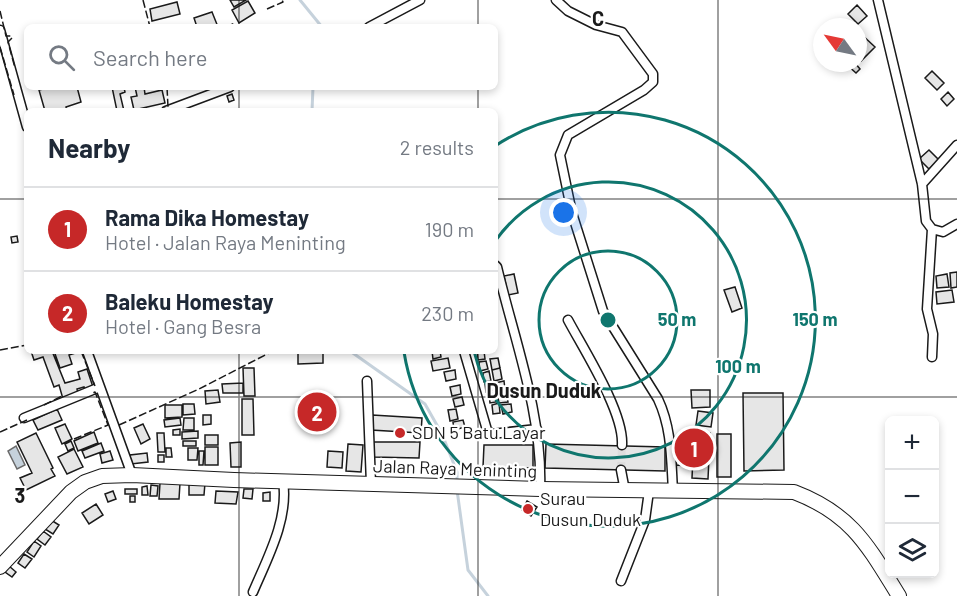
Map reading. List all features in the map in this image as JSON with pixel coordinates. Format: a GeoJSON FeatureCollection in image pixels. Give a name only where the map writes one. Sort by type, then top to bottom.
{"type":"FeatureCollection","features":[{"type":"Feature","properties":{"kind":"highway","name":"Jalan Raya Meninting"},"geometry":{"type":"LineString","coordinates":[[0,567],[78,486],[102,476],[132,475],[453,487],[794,492],[834,511],[866,542],[899,596]]}},
{"type":"Feature","properties":{"kind":"street"},"geometry":{"type":"LineString","coordinates":[[375,24],[420,0]]}},
{"type":"Feature","properties":{"kind":"street"},"geometry":{"type":"LineString","coordinates":[[556,0],[568,11],[596,26],[622,32],[653,74],[653,82],[644,90],[568,135],[560,154],[572,213],[603,311],[658,399],[665,415],[670,436],[673,491]]}},
{"type":"Feature","properties":{"kind":"street"},"geometry":{"type":"LineString","coordinates":[[878,0],[922,184],[926,221],[932,229],[943,232],[957,224]]}},
{"type":"Feature","properties":{"kind":"street"},"geometry":{"type":"LineString","coordinates":[[0,30],[24,116]]}},
{"type":"Feature","properties":{"kind":"street"},"geometry":{"type":"LineString","coordinates":[[174,108],[222,90]]}},
{"type":"Feature","properties":{"kind":"street"},"geometry":{"type":"LineString","coordinates":[[922,184],[957,145]]}},
{"type":"Feature","properties":{"kind":"street"},"geometry":{"type":"LineString","coordinates":[[932,229],[927,309],[933,334],[932,357]]}},
{"type":"Feature","properties":{"kind":"street"},"geometry":{"type":"LineString","coordinates":[[498,271],[537,429],[541,461],[540,489]]}},
{"type":"Feature","properties":{"kind":"street"},"geometry":{"type":"LineString","coordinates":[[568,320],[615,414],[621,430],[622,445]]}},
{"type":"Feature","properties":{"kind":"street"},"geometry":{"type":"LineString","coordinates":[[88,354],[132,475]]}},
{"type":"Feature","properties":{"kind":"street"},"geometry":{"type":"LineString","coordinates":[[465,354],[487,430],[491,434],[537,429]]}},
{"type":"Feature","properties":{"kind":"street"},"geometry":{"type":"LineString","coordinates":[[367,381],[371,484]]}},
{"type":"Feature","properties":{"kind":"street"},"geometry":{"type":"LineString","coordinates":[[24,418],[100,387]]}},
{"type":"Feature","properties":{"kind":"street"},"geometry":{"type":"LineString","coordinates":[[621,470],[625,490]]}},
{"type":"Feature","properties":{"kind":"street"},"geometry":{"type":"LineString","coordinates":[[253,592],[276,535],[282,504],[283,481]]}},
{"type":"Feature","properties":{"kind":"street"},"geometry":{"type":"LineString","coordinates":[[621,581],[645,520],[649,490]]}},
{"type":"Feature","properties":{"kind":"shaded area"},"geometry":{"type":"Polygon","coordinates":[[[16,446],[25,465],[17,469],[8,451],[16,446]]]}},
{"type":"Feature","properties":{"kind":"building"},"geometry":{"type":"Polygon","coordinates":[[[230,0],[246,0],[234,7],[230,0]]]}},
{"type":"Feature","properties":{"kind":"building"},"geometry":{"type":"Polygon","coordinates":[[[248,1],[255,13],[239,23],[232,10],[248,1]]]}},
{"type":"Feature","properties":{"kind":"building"},"geometry":{"type":"Polygon","coordinates":[[[177,2],[180,14],[152,21],[150,9],[177,2]]]}},
{"type":"Feature","properties":{"kind":"building"},"geometry":{"type":"Polygon","coordinates":[[[857,5],[867,16],[852,18],[848,14],[857,5]]]}},
{"type":"Feature","properties":{"kind":"building"},"geometry":{"type":"Polygon","coordinates":[[[212,12],[217,24],[196,24],[194,18],[212,12]]]}},
{"type":"Feature","properties":{"kind":"building"},"geometry":{"type":"Polygon","coordinates":[[[867,40],[875,47],[867,55],[867,40]]]}},
{"type":"Feature","properties":{"kind":"building"},"geometry":{"type":"Polygon","coordinates":[[[932,71],[944,83],[937,90],[925,78],[932,71]]]}},
{"type":"Feature","properties":{"kind":"building"},"geometry":{"type":"Polygon","coordinates":[[[39,90],[78,90],[81,102],[66,108],[44,108],[39,90]]]}},
{"type":"Feature","properties":{"kind":"building"},"geometry":{"type":"Polygon","coordinates":[[[113,90],[124,90],[125,92],[120,94],[123,108],[116,108],[113,90]]]}},
{"type":"Feature","properties":{"kind":"building"},"geometry":{"type":"Polygon","coordinates":[[[136,90],[144,90],[145,94],[162,90],[165,103],[134,108],[131,97],[137,96],[136,90]]]}},
{"type":"Feature","properties":{"kind":"building"},"geometry":{"type":"Polygon","coordinates":[[[948,92],[954,99],[947,106],[941,99],[948,92]]]}},
{"type":"Feature","properties":{"kind":"building"},"geometry":{"type":"Polygon","coordinates":[[[232,94],[234,100],[229,102],[227,96],[232,94]]]}},
{"type":"Feature","properties":{"kind":"building"},"geometry":{"type":"Polygon","coordinates":[[[929,150],[939,160],[929,169],[919,159],[929,150]]]}},
{"type":"Feature","properties":{"kind":"building"},"geometry":{"type":"Polygon","coordinates":[[[17,236],[18,242],[12,243],[11,237],[17,236]]]}},
{"type":"Feature","properties":{"kind":"building"},"geometry":{"type":"Polygon","coordinates":[[[957,272],[957,287],[951,288],[950,273],[957,272]]]}},
{"type":"Feature","properties":{"kind":"building"},"geometry":{"type":"Polygon","coordinates":[[[514,274],[518,293],[508,295],[504,276],[514,274]]]}},
{"type":"Feature","properties":{"kind":"building"},"geometry":{"type":"Polygon","coordinates":[[[947,274],[949,287],[937,288],[936,276],[947,274]]]}},
{"type":"Feature","properties":{"kind":"building"},"geometry":{"type":"Polygon","coordinates":[[[735,287],[742,308],[732,312],[724,290],[735,287]]]}},
{"type":"Feature","properties":{"kind":"building"},"geometry":{"type":"Polygon","coordinates":[[[952,290],[954,302],[937,304],[936,292],[952,290]]]}},
{"type":"Feature","properties":{"kind":"building"},"geometry":{"type":"Polygon","coordinates":[[[32,354],[53,354],[65,383],[80,379],[78,372],[87,369],[93,387],[85,390],[84,387],[77,389],[78,393],[63,399],[59,385],[54,387],[43,357],[34,360],[32,354]]]}},
{"type":"Feature","properties":{"kind":"building"},"geometry":{"type":"Polygon","coordinates":[[[55,354],[72,354],[69,355],[72,364],[60,368],[55,354]]]}},
{"type":"Feature","properties":{"kind":"building"},"geometry":{"type":"Polygon","coordinates":[[[298,354],[323,354],[323,363],[298,364],[298,354]]]}},
{"type":"Feature","properties":{"kind":"building"},"geometry":{"type":"Polygon","coordinates":[[[432,354],[440,354],[441,357],[433,359],[432,354]]]}},
{"type":"Feature","properties":{"kind":"building"},"geometry":{"type":"Polygon","coordinates":[[[477,354],[484,354],[485,359],[478,360],[477,354]]]}},
{"type":"Feature","properties":{"kind":"building"},"geometry":{"type":"Polygon","coordinates":[[[448,358],[450,368],[433,371],[431,361],[448,358]]]}},
{"type":"Feature","properties":{"kind":"building"},"geometry":{"type":"Polygon","coordinates":[[[498,358],[500,368],[492,370],[490,359],[498,358]]]}},
{"type":"Feature","properties":{"kind":"building"},"geometry":{"type":"Polygon","coordinates":[[[486,361],[488,369],[480,371],[479,362],[486,361]]]}},
{"type":"Feature","properties":{"kind":"building"},"geometry":{"type":"Polygon","coordinates":[[[243,368],[254,368],[255,396],[244,396],[243,368]]]}},
{"type":"Feature","properties":{"kind":"building"},"geometry":{"type":"Polygon","coordinates":[[[500,368],[502,379],[494,381],[492,370],[500,368]]]}},
{"type":"Feature","properties":{"kind":"building"},"geometry":{"type":"Polygon","coordinates":[[[455,370],[456,379],[446,381],[444,372],[455,370]]]}},
{"type":"Feature","properties":{"kind":"building"},"geometry":{"type":"Polygon","coordinates":[[[489,371],[491,381],[484,382],[483,373],[489,371]]]}},
{"type":"Feature","properties":{"kind":"building"},"geometry":{"type":"Polygon","coordinates":[[[504,381],[505,389],[496,390],[495,383],[504,381]]]}},
{"type":"Feature","properties":{"kind":"building"},"geometry":{"type":"Polygon","coordinates":[[[243,383],[243,393],[223,393],[222,384],[243,383]]]}},
{"type":"Feature","properties":{"kind":"building"},"geometry":{"type":"Polygon","coordinates":[[[493,383],[494,390],[486,392],[485,384],[493,383]]]}},
{"type":"Feature","properties":{"kind":"building"},"geometry":{"type":"Polygon","coordinates":[[[460,385],[461,394],[452,396],[450,387],[460,385]]]}},
{"type":"Feature","properties":{"kind":"building"},"geometry":{"type":"Polygon","coordinates":[[[218,390],[220,402],[206,404],[205,391],[218,390]]]}},
{"type":"Feature","properties":{"kind":"building"},"geometry":{"type":"Polygon","coordinates":[[[691,390],[710,390],[710,407],[692,408],[691,390]]]}},
{"type":"Feature","properties":{"kind":"building"},"geometry":{"type":"Polygon","coordinates":[[[506,391],[508,402],[499,403],[497,393],[506,391]]]}},
{"type":"Feature","properties":{"kind":"building"},"geometry":{"type":"Polygon","coordinates":[[[495,393],[496,402],[490,403],[489,394],[495,393]]]}},
{"type":"Feature","properties":{"kind":"building"},"geometry":{"type":"Polygon","coordinates":[[[743,393],[783,393],[784,470],[744,471],[743,393]]]}},
{"type":"Feature","properties":{"kind":"building"},"geometry":{"type":"Polygon","coordinates":[[[462,397],[464,405],[455,407],[453,399],[462,397]]]}},
{"type":"Feature","properties":{"kind":"building"},"geometry":{"type":"Polygon","coordinates":[[[242,399],[253,399],[254,435],[242,435],[242,399]]]}},
{"type":"Feature","properties":{"kind":"building"},"geometry":{"type":"Polygon","coordinates":[[[499,403],[500,413],[493,414],[492,405],[499,403]]]}},
{"type":"Feature","properties":{"kind":"building"},"geometry":{"type":"Polygon","coordinates":[[[183,404],[194,404],[195,414],[183,415],[183,404]]]}},
{"type":"Feature","properties":{"kind":"building"},"geometry":{"type":"Polygon","coordinates":[[[511,404],[512,412],[503,414],[501,405],[511,404]]]}},
{"type":"Feature","properties":{"kind":"building"},"geometry":{"type":"Polygon","coordinates":[[[165,405],[182,405],[182,417],[165,418],[165,405]]]}},
{"type":"Feature","properties":{"kind":"building"},"geometry":{"type":"Polygon","coordinates":[[[57,409],[62,420],[38,430],[33,420],[57,409]]]}},
{"type":"Feature","properties":{"kind":"building"},"geometry":{"type":"Polygon","coordinates":[[[456,409],[458,419],[450,421],[448,410],[456,409]]]}},
{"type":"Feature","properties":{"kind":"building"},"geometry":{"type":"Polygon","coordinates":[[[698,411],[713,413],[711,427],[696,425],[698,411]]]}},
{"type":"Feature","properties":{"kind":"building"},"geometry":{"type":"Polygon","coordinates":[[[203,415],[211,415],[211,424],[203,425],[203,415]]]}},
{"type":"Feature","properties":{"kind":"building"},"geometry":{"type":"Polygon","coordinates":[[[372,415],[422,418],[421,433],[371,430],[372,415]]]}},
{"type":"Feature","properties":{"kind":"building"},"geometry":{"type":"Polygon","coordinates":[[[180,418],[181,425],[165,427],[164,420],[180,418]]]}},
{"type":"Feature","properties":{"kind":"building"},"geometry":{"type":"Polygon","coordinates":[[[184,418],[194,418],[194,430],[183,430],[184,418]]]}},
{"type":"Feature","properties":{"kind":"building"},"geometry":{"type":"Polygon","coordinates":[[[463,420],[465,427],[454,430],[453,422],[463,420]]]}},
{"type":"Feature","properties":{"kind":"building"},"geometry":{"type":"Polygon","coordinates":[[[65,424],[72,439],[62,444],[55,428],[65,424]]]}},
{"type":"Feature","properties":{"kind":"building"},"geometry":{"type":"Polygon","coordinates":[[[143,424],[150,439],[141,444],[134,428],[143,424]]]}},
{"type":"Feature","properties":{"kind":"building"},"geometry":{"type":"Polygon","coordinates":[[[472,428],[474,438],[465,440],[463,430],[472,428]]]}},
{"type":"Feature","properties":{"kind":"building"},"geometry":{"type":"Polygon","coordinates":[[[180,429],[180,435],[173,435],[173,430],[180,429]]]}},
{"type":"Feature","properties":{"kind":"building"},"geometry":{"type":"Polygon","coordinates":[[[198,431],[198,438],[182,439],[182,432],[198,431]]]}},
{"type":"Feature","properties":{"kind":"building"},"geometry":{"type":"Polygon","coordinates":[[[94,432],[98,443],[78,451],[74,441],[94,432]]]}},
{"type":"Feature","properties":{"kind":"building"},"geometry":{"type":"Polygon","coordinates":[[[694,432],[710,433],[709,449],[693,449],[694,432]]]}},
{"type":"Feature","properties":{"kind":"building"},"geometry":{"type":"Polygon","coordinates":[[[36,433],[55,476],[26,490],[20,478],[32,473],[17,442],[36,433]]]}},
{"type":"Feature","properties":{"kind":"building"},"geometry":{"type":"Polygon","coordinates":[[[157,433],[164,433],[165,452],[158,452],[157,433]]]}},
{"type":"Feature","properties":{"kind":"building"},"geometry":{"type":"Polygon","coordinates":[[[717,434],[731,434],[731,477],[717,477],[717,434]]]}},
{"type":"Feature","properties":{"kind":"building"},"geometry":{"type":"Polygon","coordinates":[[[205,435],[218,435],[218,445],[205,445],[205,435]]]}},
{"type":"Feature","properties":{"kind":"building"},"geometry":{"type":"Polygon","coordinates":[[[71,441],[74,448],[68,451],[65,444],[71,441]]]}},
{"type":"Feature","properties":{"kind":"building"},"geometry":{"type":"Polygon","coordinates":[[[183,441],[196,441],[196,446],[183,446],[183,441]]]}},
{"type":"Feature","properties":{"kind":"building"},"geometry":{"type":"Polygon","coordinates":[[[241,442],[241,467],[231,467],[230,443],[241,442]]]}},
{"type":"Feature","properties":{"kind":"building"},"geometry":{"type":"Polygon","coordinates":[[[373,442],[420,442],[419,458],[373,457],[373,442]]]}},
{"type":"Feature","properties":{"kind":"building"},"geometry":{"type":"Polygon","coordinates":[[[101,443],[104,451],[85,458],[82,451],[101,443]]]}},
{"type":"Feature","properties":{"kind":"building"},"geometry":{"type":"Polygon","coordinates":[[[348,444],[363,445],[361,472],[346,471],[348,444]]]}},
{"type":"Feature","properties":{"kind":"building"},"geometry":{"type":"Polygon","coordinates":[[[546,444],[665,447],[665,471],[545,468],[546,444]]]}},
{"type":"Feature","properties":{"kind":"building"},"geometry":{"type":"Polygon","coordinates":[[[677,444],[692,445],[691,466],[675,465],[677,444]]]}},
{"type":"Feature","properties":{"kind":"building"},"geometry":{"type":"Polygon","coordinates":[[[484,445],[533,445],[533,468],[483,467],[484,445]]]}},
{"type":"Feature","properties":{"kind":"building"},"geometry":{"type":"Polygon","coordinates":[[[205,447],[218,447],[218,465],[205,465],[205,447]]]}},
{"type":"Feature","properties":{"kind":"building"},"geometry":{"type":"Polygon","coordinates":[[[166,448],[171,448],[172,457],[166,457],[166,448]]]}},
{"type":"Feature","properties":{"kind":"building"},"geometry":{"type":"Polygon","coordinates":[[[188,448],[198,448],[197,460],[188,460],[188,448]]]}},
{"type":"Feature","properties":{"kind":"building"},"geometry":{"type":"Polygon","coordinates":[[[74,449],[83,467],[67,474],[58,457],[74,449]]]}},
{"type":"Feature","properties":{"kind":"building"},"geometry":{"type":"Polygon","coordinates":[[[110,451],[113,460],[102,463],[100,454],[110,451]]]}},
{"type":"Feature","properties":{"kind":"building"},"geometry":{"type":"Polygon","coordinates":[[[199,451],[204,451],[203,465],[199,465],[199,451]]]}},
{"type":"Feature","properties":{"kind":"building"},"geometry":{"type":"Polygon","coordinates":[[[328,451],[343,452],[342,468],[327,467],[328,451]]]}},
{"type":"Feature","properties":{"kind":"building"},"geometry":{"type":"Polygon","coordinates":[[[147,453],[148,462],[131,464],[130,455],[147,453]]]}},
{"type":"Feature","properties":{"kind":"building"},"geometry":{"type":"Polygon","coordinates":[[[158,455],[164,455],[164,462],[158,462],[158,455]]]}},
{"type":"Feature","properties":{"kind":"building"},"geometry":{"type":"Polygon","coordinates":[[[693,457],[709,457],[708,479],[692,478],[693,457]]]}},
{"type":"Feature","properties":{"kind":"building"},"geometry":{"type":"Polygon","coordinates":[[[189,482],[205,483],[204,495],[189,495],[189,482]]]}},
{"type":"Feature","properties":{"kind":"building"},"geometry":{"type":"Polygon","coordinates":[[[160,483],[180,483],[179,499],[159,499],[160,483]]]}},
{"type":"Feature","properties":{"kind":"building"},"geometry":{"type":"Polygon","coordinates":[[[151,485],[158,486],[157,496],[150,496],[151,485]]]}},
{"type":"Feature","properties":{"kind":"building"},"geometry":{"type":"Polygon","coordinates":[[[147,486],[148,495],[142,495],[142,487],[147,486]]]}},
{"type":"Feature","properties":{"kind":"building"},"geometry":{"type":"Polygon","coordinates":[[[125,489],[137,489],[137,494],[125,494],[125,489]]]}},
{"type":"Feature","properties":{"kind":"building"},"geometry":{"type":"Polygon","coordinates":[[[244,489],[253,489],[252,499],[243,498],[244,489]]]}},
{"type":"Feature","properties":{"kind":"building"},"geometry":{"type":"Polygon","coordinates":[[[113,491],[116,499],[108,502],[105,494],[113,491]]]}},
{"type":"Feature","properties":{"kind":"building"},"geometry":{"type":"Polygon","coordinates":[[[216,491],[238,492],[236,504],[215,503],[216,491]]]}},
{"type":"Feature","properties":{"kind":"building"},"geometry":{"type":"Polygon","coordinates":[[[270,492],[270,501],[263,501],[263,493],[270,492]]]}},
{"type":"Feature","properties":{"kind":"building"},"geometry":{"type":"Polygon","coordinates":[[[555,495],[565,495],[565,501],[555,502],[555,495]]]}},
{"type":"Feature","properties":{"kind":"building"},"geometry":{"type":"Polygon","coordinates":[[[130,496],[135,496],[135,502],[130,502],[130,496]]]}},
{"type":"Feature","properties":{"kind":"building"},"geometry":{"type":"Polygon","coordinates":[[[527,501],[537,507],[531,516],[522,510],[527,501]]]}},
{"type":"Feature","properties":{"kind":"building"},"geometry":{"type":"Polygon","coordinates":[[[96,504],[103,515],[89,524],[82,513],[96,504]]]}},
{"type":"Feature","properties":{"kind":"building"},"geometry":{"type":"Polygon","coordinates":[[[51,520],[59,525],[53,534],[45,529],[51,520]]]}},
{"type":"Feature","properties":{"kind":"building"},"geometry":{"type":"Polygon","coordinates":[[[43,531],[51,537],[45,545],[37,539],[43,531]]]}},
{"type":"Feature","properties":{"kind":"building"},"geometry":{"type":"Polygon","coordinates":[[[34,541],[41,546],[34,557],[27,552],[34,541]]]}},
{"type":"Feature","properties":{"kind":"building"},"geometry":{"type":"Polygon","coordinates":[[[24,554],[32,559],[25,568],[18,563],[24,554]]]}},
{"type":"Feature","properties":{"kind":"building"},"geometry":{"type":"Polygon","coordinates":[[[9,566],[16,572],[12,577],[5,572],[9,566]]]}},
{"type":"Feature","properties":{"kind":"waterway"},"geometry":{"type":"LineString","coordinates":[[300,0],[320,24]]}},
{"type":"Feature","properties":{"kind":"waterway"},"geometry":{"type":"LineString","coordinates":[[312,108],[313,90]]}},
{"type":"Feature","properties":{"kind":"waterway"},"geometry":{"type":"LineString","coordinates":[[354,354],[425,404],[442,434],[457,472],[457,483]]}},
{"type":"Feature","properties":{"kind":"waterway"},"geometry":{"type":"LineString","coordinates":[[457,490],[468,570],[488,596]]}},
{"type":"Feature","properties":{"kind":"tunnel"},"geometry":{"type":"LineString","coordinates":[[621,470],[622,445]]}},
{"type":"Feature","properties":{"kind":"fence"},"geometry":{"type":"LineString","coordinates":[[143,0],[149,24]]}},
{"type":"Feature","properties":{"kind":"fence"},"geometry":{"type":"LineString","coordinates":[[267,9],[283,2],[282,0]]}},
{"type":"Feature","properties":{"kind":"fence"},"geometry":{"type":"LineString","coordinates":[[0,11],[6,36],[12,38],[8,42],[15,68]]}},
{"type":"Feature","properties":{"kind":"fence"},"geometry":{"type":"LineString","coordinates":[[0,47],[14,95]]}},
{"type":"Feature","properties":{"kind":"fence"},"geometry":{"type":"LineString","coordinates":[[166,108],[168,107],[167,90]]}},
{"type":"Feature","properties":{"kind":"fence"},"geometry":{"type":"LineString","coordinates":[[0,350],[24,346]]}},
{"type":"Feature","properties":{"kind":"fence"},"geometry":{"type":"LineString","coordinates":[[82,354],[95,386]]}},
{"type":"Feature","properties":{"kind":"fence"},"geometry":{"type":"LineString","coordinates":[[119,425],[199,389],[267,354]]}},
{"type":"Feature","properties":{"kind":"fence"},"geometry":{"type":"LineString","coordinates":[[74,439],[108,425],[95,392],[93,393]]}},
{"type":"Feature","properties":{"kind":"fence"},"geometry":{"type":"LineString","coordinates":[[44,405],[62,396]]}},
{"type":"Feature","properties":{"kind":"fence"},"geometry":{"type":"LineString","coordinates":[[0,432],[27,420]]}},
{"type":"Feature","properties":{"kind":"place","name":"Baleku Homestay"},"geometry":{"type":"Point","coordinates":[317,412]}},
{"type":"Feature","properties":{"kind":"place","name":"SDN 5 Batu Layar"},"geometry":{"type":"Point","coordinates":[400,433]}},
{"type":"Feature","properties":{"kind":"place","name":"Rama Dika Homestay"},"geometry":{"type":"Point","coordinates":[694,448]}},
{"type":"Feature","properties":{"kind":"place","name":"Surau Dusun Duduk"},"geometry":{"type":"Point","coordinates":[528,509]}},
{"type":"Feature","properties":{"kind":"district","name":"Dusun Duduk"},"geometry":{"type":"Point","coordinates":[544,391]}}]}
